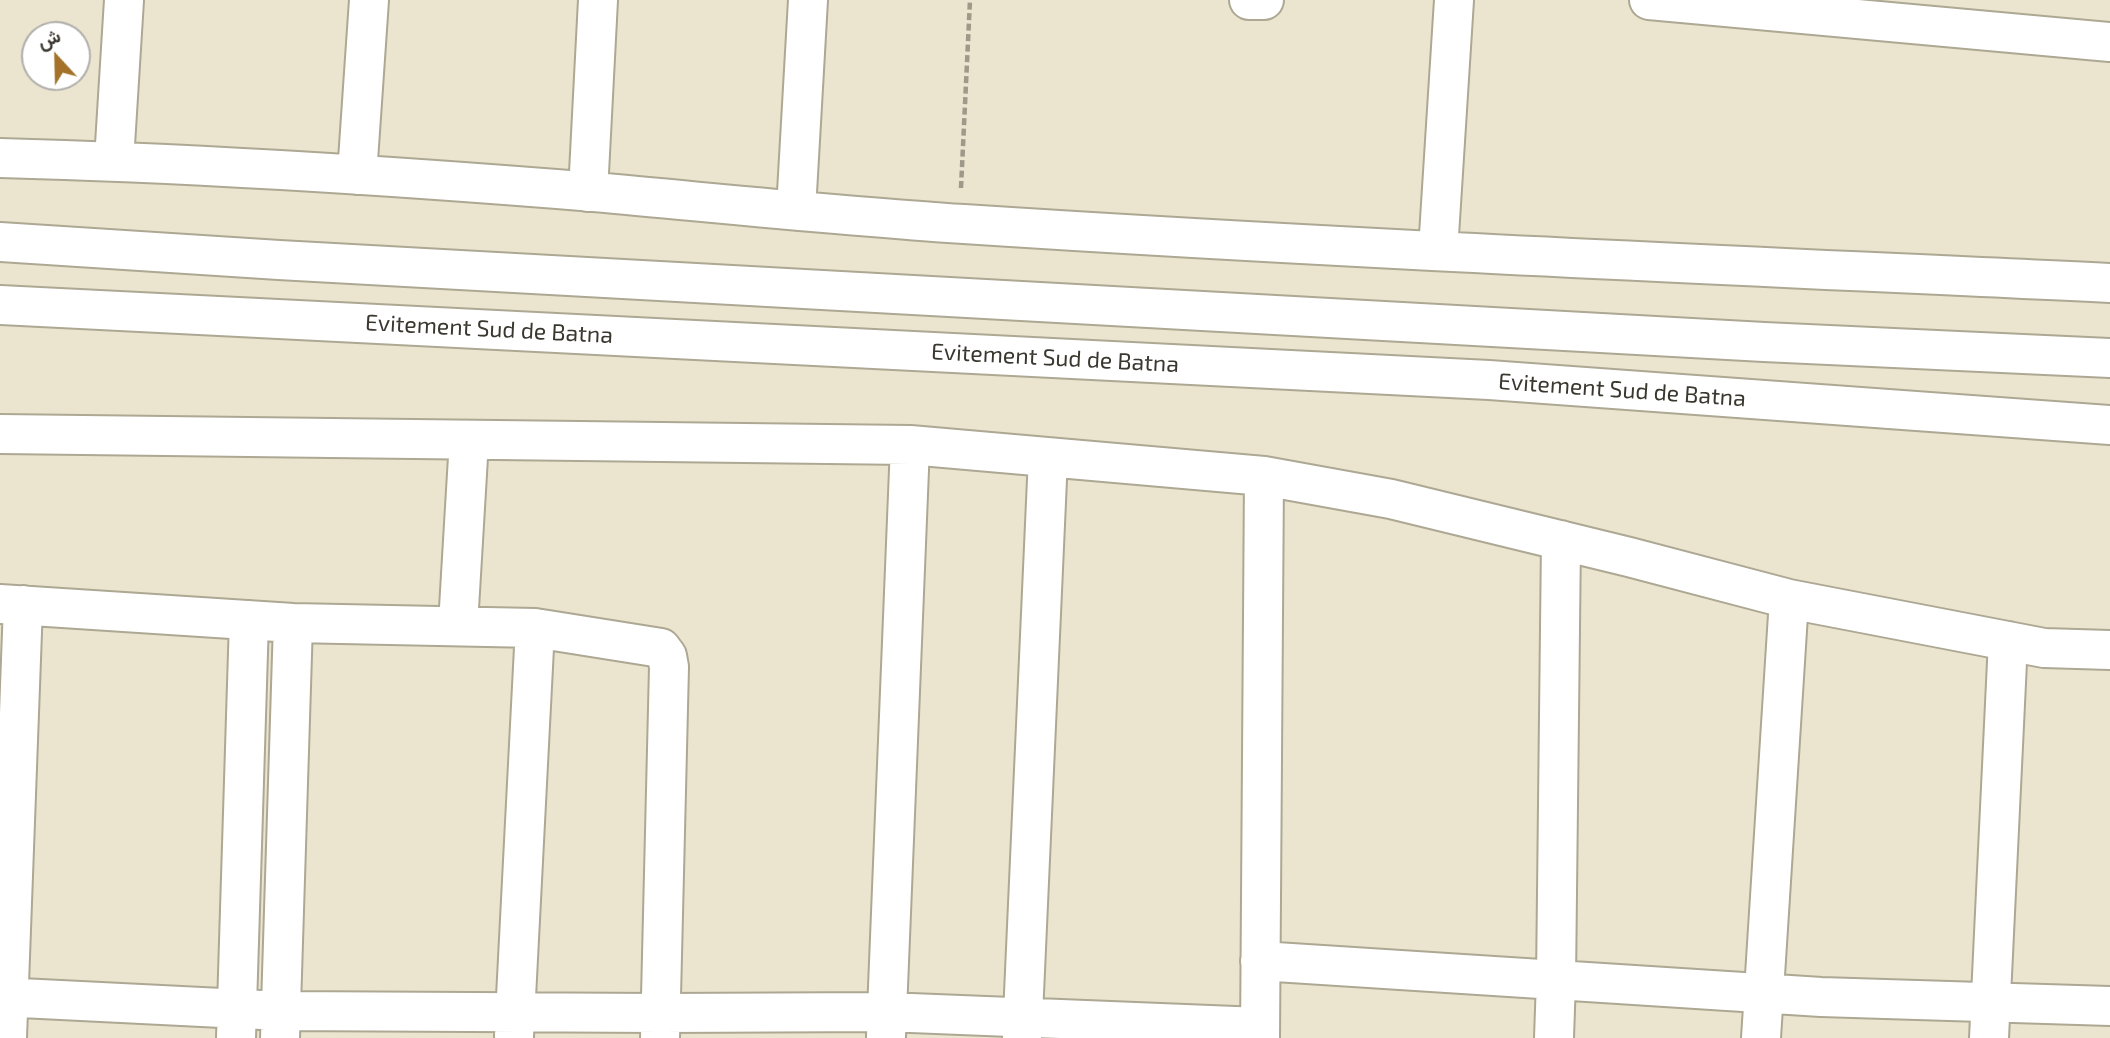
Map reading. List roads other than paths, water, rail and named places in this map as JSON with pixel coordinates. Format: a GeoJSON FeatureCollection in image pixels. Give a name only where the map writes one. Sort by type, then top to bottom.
{"type":"FeatureCollection","features":[{"type":"Feature","properties":{"kind":"main road"},"geometry":{"type":"LineString","coordinates":[[114,161],[124,0]]}},
{"type":"Feature","properties":{"kind":"main road"},"geometry":{"type":"LineString","coordinates":[[357,175],[369,0]]}},
{"type":"Feature","properties":{"kind":"main road"},"geometry":{"type":"LineString","coordinates":[[588,192],[598,0]]}},
{"type":"Feature","properties":{"kind":"main road"},"geometry":{"type":"LineString","coordinates":[[796,210],[808,0]]}},
{"type":"Feature","properties":{"kind":"main road"},"geometry":{"type":"LineString","coordinates":[[1249,0],[1264,0]]}},
{"type":"Feature","properties":{"kind":"main road"},"geometry":{"type":"LineString","coordinates":[[1438,251],[1454,0]]}},
{"type":"Feature","properties":{"kind":"main road"},"geometry":{"type":"LineString","coordinates":[[1649,0],[2110,42]]}},
{"type":"Feature","properties":{"kind":"main road"},"geometry":{"type":"LineString","coordinates":[[0,158],[114,161],[357,175],[960,223],[1438,251],[2110,283]]}},
{"type":"Feature","properties":{"kind":"main road"},"geometry":{"type":"LineString","coordinates":[[0,242],[293,261],[1750,341],[2110,358]]}},
{"type":"Feature","properties":{"kind":"main road","name":"Evitement Sud de Batna"},"geometry":{"type":"LineString","coordinates":[[0,305],[1489,380],[2110,425]]}},
{"type":"Feature","properties":{"kind":"main road"},"geometry":{"type":"LineString","coordinates":[[0,434],[910,445],[1264,476],[1391,499],[1789,599],[2044,649],[2110,650]]}},
{"type":"Feature","properties":{"kind":"main road"},"geometry":{"type":"LineString","coordinates":[[458,625],[469,440]]}},
{"type":"Feature","properties":{"kind":"main road"},"geometry":{"type":"LineString","coordinates":[[886,1025],[910,445]]}},
{"type":"Feature","properties":{"kind":"main road"},"geometry":{"type":"LineString","coordinates":[[1022,1028],[1048,457]]}},
{"type":"Feature","properties":{"kind":"main road"},"geometry":{"type":"LineString","coordinates":[[5,997],[237,1023],[886,1025],[1260,1033],[1264,476]]}},
{"type":"Feature","properties":{"kind":"main road"},"geometry":{"type":"LineString","coordinates":[[1554,1038],[1561,540]]}},
{"type":"Feature","properties":{"kind":"main road"},"geometry":{"type":"LineString","coordinates":[[1761,1038],[1789,599]]}},
{"type":"Feature","properties":{"kind":"main road"},"geometry":{"type":"LineString","coordinates":[[7,1038],[5,997],[11,604],[293,623],[535,628],[661,648],[667,656],[669,667],[661,1026]]}},
{"type":"Feature","properties":{"kind":"main road"},"geometry":{"type":"LineString","coordinates":[[237,1023],[249,620]]}},
{"type":"Feature","properties":{"kind":"main road"},"geometry":{"type":"LineString","coordinates":[[281,1024],[293,623]]}},
{"type":"Feature","properties":{"kind":"main road"},"geometry":{"type":"LineString","coordinates":[[514,1025],[535,628]]}},
{"type":"Feature","properties":{"kind":"main road"},"geometry":{"type":"LineString","coordinates":[[1989,1020],[2008,641]]}},
{"type":"Feature","properties":{"kind":"main road"},"geometry":{"type":"LineString","coordinates":[[1260,961],[1763,993],[1989,1020],[2110,1006]]}}]}
